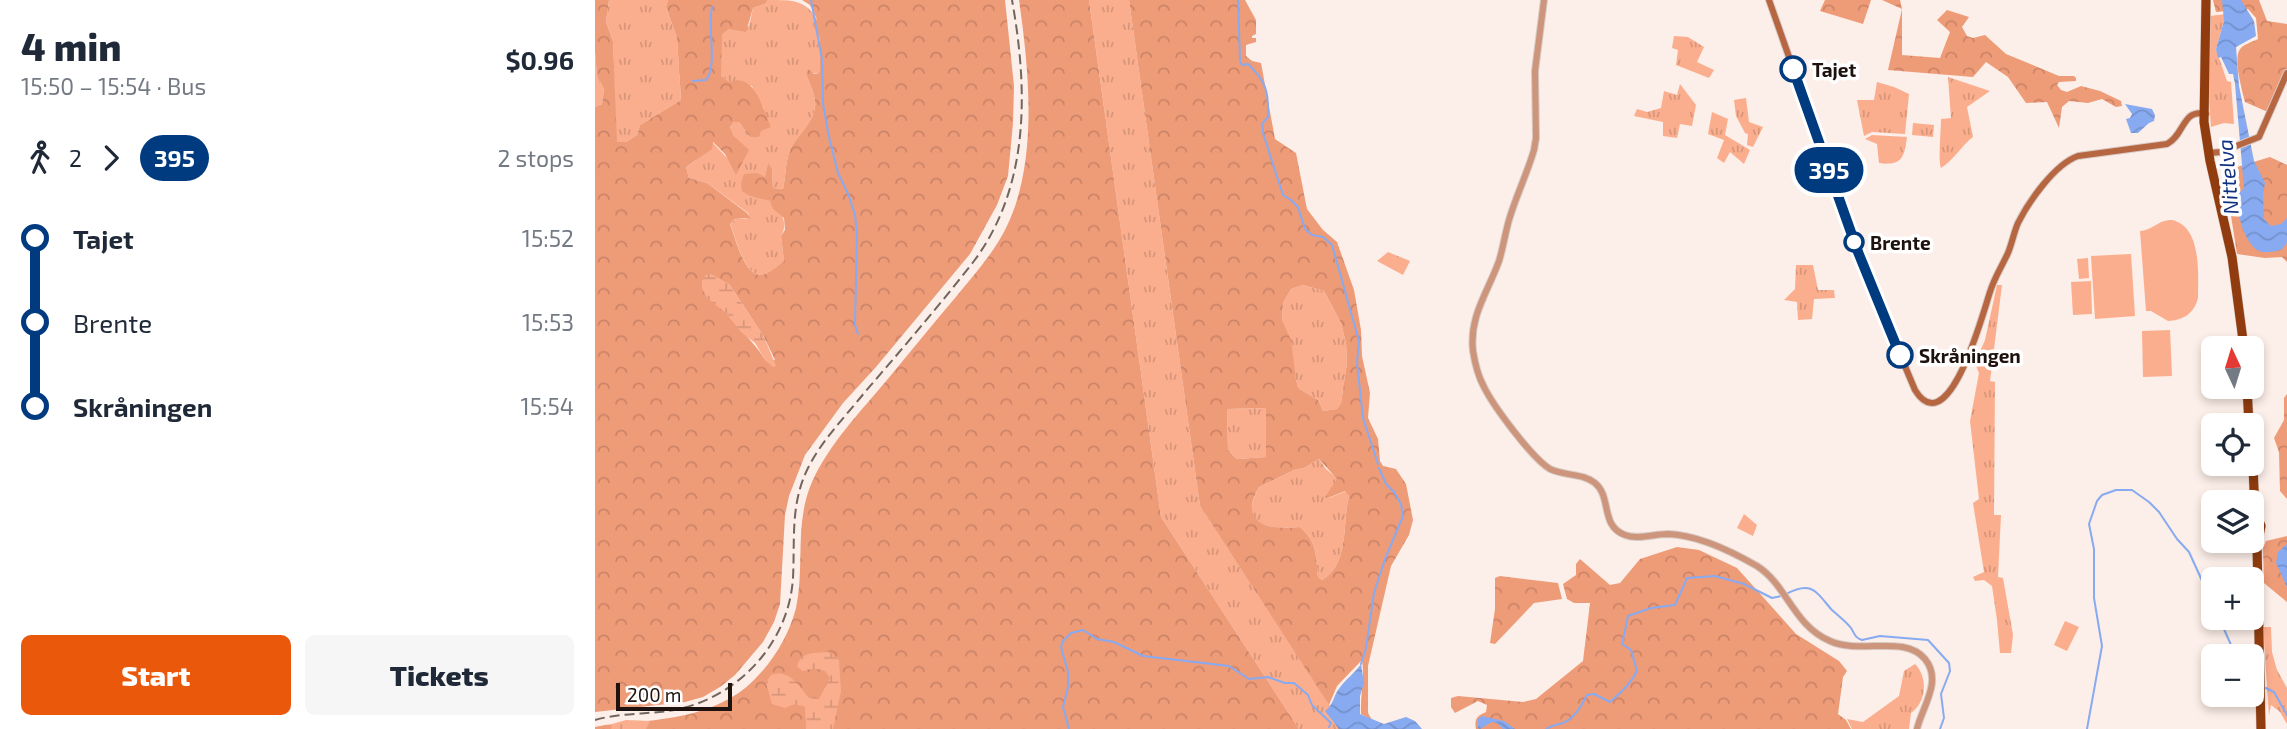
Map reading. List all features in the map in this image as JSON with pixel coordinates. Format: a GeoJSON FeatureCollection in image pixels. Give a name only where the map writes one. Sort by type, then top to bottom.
{"type":"FeatureCollection","features":[{"type":"Feature","properties":{"kind":"highway"},"geometry":{"type":"LineString","coordinates":[[2206,0],[2205,115],[2234,270],[2242,336]]}},
{"type":"Feature","properties":{"kind":"highway"},"geometry":{"type":"LineString","coordinates":[[2252,553],[2258,631]]}},
{"type":"Feature","properties":{"kind":"highway"},"geometry":{"type":"LineString","coordinates":[[2257,553],[2261,729]]}},
{"type":"Feature","properties":{"kind":"main road"},"geometry":{"type":"LineString","coordinates":[[1769,0],[1860,259],[1915,390],[1926,401],[1941,398],[1961,374],[1973,348],[1991,287],[2019,221],[2055,172],[2068,160],[2078,156],[2167,144],[2179,136],[2192,114],[2205,115]]}},
{"type":"Feature","properties":{"kind":"main road"},"geometry":{"type":"LineString","coordinates":[[2212,152],[2257,139],[2287,73]]}},
{"type":"Feature","properties":{"kind":"street"},"geometry":{"type":"LineString","coordinates":[[1544,0],[1535,71],[1536,143],[1509,219],[1497,266],[1475,317],[1475,364],[1489,397],[1544,464],[1558,473],[1595,482],[1602,492],[1609,521],[1622,534],[1634,537],[1671,535],[1694,538],[1756,566],[1767,574],[1809,628],[1834,643],[1858,648],[1904,646],[1922,656],[1930,668],[1932,685],[1917,729]]}},
{"type":"Feature","properties":{"kind":"green space"},"geometry":{"type":"Polygon","coordinates":[[[595,0],[609,0],[606,22],[613,41],[617,142],[626,142],[637,135],[640,125],[681,100],[677,38],[666,7],[668,0],[768,0],[765,4],[753,8],[746,32],[729,29],[722,35],[721,76],[730,82],[746,82],[752,87],[771,127],[761,131],[759,137],[750,137],[739,122],[734,122],[730,127],[734,136],[749,150],[736,175],[725,154],[713,142],[712,149],[686,167],[689,178],[707,183],[747,213],[751,219],[737,219],[730,224],[746,265],[758,275],[768,273],[784,261],[781,236],[785,230],[784,218],[773,209],[770,201],[742,191],[741,183],[744,174],[757,173],[765,177],[768,163],[772,168],[773,188],[783,189],[790,150],[815,108],[806,74],[808,69],[814,74],[820,73],[820,37],[812,24],[817,19],[810,5],[802,0],[1005,0],[1014,86],[1008,176],[997,205],[970,254],[843,403],[805,455],[789,496],[785,515],[780,604],[763,642],[735,675],[703,697],[685,702],[595,712],[595,107],[602,104],[604,89],[597,76],[595,0]],[[729,284],[726,313],[766,361],[775,360],[764,337],[729,284]]]}},
{"type":"Feature","properties":{"kind":"green space"},"geometry":{"type":"Polygon","coordinates":[[[609,0],[668,0],[666,7],[677,38],[681,100],[640,125],[637,135],[626,142],[616,142],[613,41],[606,22],[609,0]]]}},
{"type":"Feature","properties":{"kind":"green space"},"geometry":{"type":"Polygon","coordinates":[[[768,0],[798,2],[813,13],[817,19],[813,24],[820,36],[820,73],[806,74],[814,94],[815,108],[790,150],[783,189],[773,188],[772,168],[768,164],[765,178],[750,196],[764,198],[773,203],[784,221],[781,236],[784,261],[768,273],[758,275],[746,265],[730,223],[738,218],[750,219],[748,213],[707,183],[689,178],[686,167],[712,142],[729,160],[740,143],[730,127],[734,122],[739,122],[750,137],[764,108],[752,86],[730,82],[721,76],[721,36],[729,29],[749,26],[753,8],[765,4],[768,0]]]}},
{"type":"Feature","properties":{"kind":"green space"},"geometry":{"type":"Polygon","coordinates":[[[1019,0],[1089,0],[1161,517],[1299,729],[595,729],[605,725],[684,715],[721,703],[754,680],[780,647],[796,608],[803,513],[819,468],[846,428],[988,257],[1005,230],[1016,204],[1027,147],[1028,116],[1026,56],[1019,0]]]}},
{"type":"Feature","properties":{"kind":"green space"},"geometry":{"type":"Polygon","coordinates":[[[1089,0],[1129,0],[1200,506],[1345,729],[1299,729],[1161,517],[1089,0]]]}},
{"type":"Feature","properties":{"kind":"green space"},"geometry":{"type":"Polygon","coordinates":[[[1129,0],[1245,0],[1256,20],[1256,34],[1252,38],[1256,38],[1256,42],[1246,45],[1246,56],[1261,63],[1275,139],[1296,153],[1307,209],[1323,230],[1337,242],[1354,290],[1361,330],[1362,356],[1370,393],[1368,418],[1378,439],[1380,461],[1383,466],[1396,469],[1406,484],[1413,520],[1409,535],[1391,566],[1368,666],[1368,713],[1372,720],[1361,714],[1362,660],[1337,686],[1329,705],[1200,506],[1129,0]],[[1303,285],[1291,289],[1283,303],[1282,320],[1291,340],[1298,388],[1318,400],[1323,411],[1337,409],[1341,403],[1347,362],[1341,323],[1324,291],[1303,285]],[[1266,408],[1227,409],[1228,450],[1237,459],[1266,457],[1266,408]],[[1319,459],[1259,487],[1252,508],[1258,521],[1264,524],[1300,527],[1306,533],[1313,544],[1318,577],[1322,580],[1331,573],[1341,554],[1349,496],[1345,491],[1325,497],[1337,479],[1319,459]]]}},
{"type":"Feature","properties":{"kind":"green space"},"geometry":{"type":"Polygon","coordinates":[[[1825,0],[1871,0],[1863,24],[1820,11],[1825,0]]]}},
{"type":"Feature","properties":{"kind":"green space"},"geometry":{"type":"Polygon","coordinates":[[[1882,0],[1900,0],[1902,9],[1882,0]]]}},
{"type":"Feature","properties":{"kind":"green space"},"geometry":{"type":"Polygon","coordinates":[[[2213,0],[2259,0],[2267,21],[2287,24],[2287,71],[2270,113],[2245,102],[2240,83],[2238,56],[2244,45],[2258,39],[2256,18],[2248,9],[2216,12],[2213,0]]]}},
{"type":"Feature","properties":{"kind":"green space"},"geometry":{"type":"Polygon","coordinates":[[[1902,9],[1902,55],[1940,58],[1950,32],[1937,20],[1947,10],[1969,17],[1962,27],[1967,36],[1973,38],[1985,35],[2006,54],[2059,76],[2076,78],[2076,81],[2059,82],[2057,85],[2061,90],[2067,92],[2081,86],[2121,101],[2122,106],[2116,107],[2102,99],[2088,103],[2069,101],[2062,107],[2059,128],[2047,102],[2026,103],[2008,77],[1986,62],[1973,77],[1888,70],[1902,9]]]}},
{"type":"Feature","properties":{"kind":"green space"},"geometry":{"type":"Polygon","coordinates":[[[2226,14],[2216,49],[2227,81],[2231,82],[2234,124],[2224,123],[2211,127],[2208,88],[2210,16],[2226,14]]]}},
{"type":"Feature","properties":{"kind":"green space"},"geometry":{"type":"Polygon","coordinates":[[[1674,36],[1688,37],[1704,47],[1697,62],[1714,70],[1709,78],[1676,65],[1678,50],[1672,48],[1674,36]]]}},
{"type":"Feature","properties":{"kind":"green space"},"geometry":{"type":"Polygon","coordinates":[[[595,52],[597,76],[604,89],[602,104],[595,107],[595,52]]]}},
{"type":"Feature","properties":{"kind":"green space"},"geometry":{"type":"Polygon","coordinates":[[[1948,77],[1990,91],[1967,107],[1973,137],[1941,168],[1941,119],[1951,118],[1948,77]]]}},
{"type":"Feature","properties":{"kind":"green space"},"geometry":{"type":"Polygon","coordinates":[[[1877,82],[1909,94],[1905,134],[1872,132],[1864,136],[1857,100],[1874,100],[1877,82]]]}},
{"type":"Feature","properties":{"kind":"green space"},"geometry":{"type":"Polygon","coordinates":[[[1680,84],[1696,105],[1692,126],[1680,124],[1677,138],[1663,136],[1663,122],[1634,116],[1637,109],[1647,112],[1661,108],[1664,91],[1677,95],[1680,84]]]}},
{"type":"Feature","properties":{"kind":"green space"},"geometry":{"type":"Polygon","coordinates":[[[1746,98],[1749,122],[1763,127],[1753,147],[1747,145],[1748,134],[1736,116],[1734,100],[1746,98]]]}},
{"type":"Feature","properties":{"kind":"green space"},"geometry":{"type":"Polygon","coordinates":[[[1712,112],[1728,119],[1725,135],[1750,150],[1744,164],[1730,152],[1724,163],[1717,158],[1724,140],[1708,134],[1712,112]]]}},
{"type":"Feature","properties":{"kind":"green space"},"geometry":{"type":"Polygon","coordinates":[[[1913,123],[1934,125],[1933,137],[1912,135],[1913,123]]]}},
{"type":"Feature","properties":{"kind":"green space"},"geometry":{"type":"Polygon","coordinates":[[[1872,135],[1907,137],[1903,155],[1897,162],[1879,163],[1877,144],[1865,139],[1872,135]]]}},
{"type":"Feature","properties":{"kind":"green space"},"geometry":{"type":"Polygon","coordinates":[[[1885,140],[1897,141],[1896,160],[1885,159],[1885,140]]]}},
{"type":"Feature","properties":{"kind":"green space"},"geometry":{"type":"Polygon","coordinates":[[[2270,157],[2287,165],[2287,262],[2282,257],[2265,258],[2237,254],[2224,171],[2270,157]]]}},
{"type":"Feature","properties":{"kind":"green space"},"geometry":{"type":"Polygon","coordinates":[[[2172,220],[2182,224],[2193,241],[2198,264],[2198,298],[2187,315],[2168,321],[2146,311],[2140,231],[2172,220]]]}},
{"type":"Feature","properties":{"kind":"green space"},"geometry":{"type":"Polygon","coordinates":[[[1388,252],[1410,261],[1403,275],[1377,261],[1388,252]]]}},
{"type":"Feature","properties":{"kind":"green space"},"geometry":{"type":"Polygon","coordinates":[[[2131,254],[2135,316],[2095,319],[2091,256],[2131,254]]]}},
{"type":"Feature","properties":{"kind":"green space"},"geometry":{"type":"Polygon","coordinates":[[[2088,258],[2089,278],[2079,279],[2077,259],[2088,258]]]}},
{"type":"Feature","properties":{"kind":"green space"},"geometry":{"type":"Polygon","coordinates":[[[1796,265],[1813,265],[1818,290],[1834,290],[1835,298],[1814,299],[1812,319],[1798,320],[1797,302],[1784,300],[1795,289],[1796,265]]]}},
{"type":"Feature","properties":{"kind":"green space"},"geometry":{"type":"Polygon","coordinates":[[[711,274],[729,284],[764,337],[776,366],[773,367],[766,361],[755,343],[707,298],[702,281],[706,275],[711,274]]]}},
{"type":"Feature","properties":{"kind":"green space"},"geometry":{"type":"Polygon","coordinates":[[[2091,281],[2092,314],[2073,315],[2071,282],[2091,281]]]}},
{"type":"Feature","properties":{"kind":"green space"},"geometry":{"type":"Polygon","coordinates":[[[1303,285],[1324,291],[1341,323],[1347,362],[1341,403],[1337,409],[1323,411],[1318,400],[1298,388],[1282,320],[1283,303],[1291,289],[1303,285]]]}},
{"type":"Feature","properties":{"kind":"green space"},"geometry":{"type":"Polygon","coordinates":[[[1997,285],[2002,285],[1990,381],[1995,382],[1994,515],[2001,515],[1998,577],[2003,578],[2013,635],[2011,653],[2000,653],[1992,586],[1984,580],[1975,581],[1973,577],[1984,572],[1973,503],[1979,499],[1970,421],[1979,373],[1975,363],[1985,340],[1997,285]]]}},
{"type":"Feature","properties":{"kind":"green space"},"geometry":{"type":"Polygon","coordinates":[[[2170,330],[2172,376],[2143,377],[2142,331],[2170,330]]]}},
{"type":"Feature","properties":{"kind":"green space"},"geometry":{"type":"Polygon","coordinates":[[[2287,394],[2287,499],[2280,491],[2279,452],[2274,438],[2284,420],[2284,398],[2287,394]]]}},
{"type":"Feature","properties":{"kind":"green space"},"geometry":{"type":"Polygon","coordinates":[[[1266,408],[1266,457],[1237,459],[1228,450],[1227,409],[1266,408]]]}},
{"type":"Feature","properties":{"kind":"green space"},"geometry":{"type":"Polygon","coordinates":[[[1319,459],[1338,479],[1326,496],[1329,498],[1346,491],[1349,496],[1341,554],[1331,573],[1322,580],[1318,577],[1313,544],[1306,533],[1300,527],[1278,528],[1264,525],[1254,516],[1252,506],[1259,487],[1319,459]]]}},
{"type":"Feature","properties":{"kind":"green space"},"geometry":{"type":"Polygon","coordinates":[[[1744,514],[1757,525],[1753,536],[1737,528],[1744,514]]]}},
{"type":"Feature","properties":{"kind":"green space"},"geometry":{"type":"Polygon","coordinates":[[[2287,536],[2287,557],[2281,564],[2287,578],[2287,602],[2264,583],[2263,553],[2266,541],[2287,536]]]}},
{"type":"Feature","properties":{"kind":"green space"},"geometry":{"type":"Polygon","coordinates":[[[1677,547],[1699,550],[1737,568],[1796,634],[1839,661],[1847,671],[1843,677],[1838,714],[1846,720],[1851,729],[1476,729],[1476,720],[1486,712],[1487,705],[1478,701],[1455,713],[1451,707],[1451,698],[1458,696],[1523,702],[1536,699],[1583,661],[1590,603],[1574,603],[1567,599],[1563,584],[1576,575],[1576,564],[1580,559],[1610,585],[1620,583],[1640,559],[1677,547]]]}},
{"type":"Feature","properties":{"kind":"green space"},"geometry":{"type":"Polygon","coordinates":[[[1500,576],[1558,583],[1562,599],[1534,603],[1495,644],[1490,643],[1495,609],[1495,578],[1500,576]]]}},
{"type":"Feature","properties":{"kind":"green space"},"geometry":{"type":"Polygon","coordinates":[[[2065,621],[2079,627],[2067,651],[2054,645],[2065,621]]]}},
{"type":"Feature","properties":{"kind":"green space"},"geometry":{"type":"Polygon","coordinates":[[[2264,627],[2271,627],[2272,652],[2277,670],[2287,688],[2287,724],[2280,712],[2271,705],[2269,715],[2264,627]]]}},
{"type":"Feature","properties":{"kind":"green space"},"geometry":{"type":"Polygon","coordinates":[[[829,652],[839,660],[841,691],[833,729],[806,729],[805,707],[795,704],[785,708],[772,704],[766,683],[771,675],[783,674],[793,679],[809,698],[819,699],[830,678],[825,671],[802,671],[797,666],[805,655],[829,652]]]}},
{"type":"Feature","properties":{"kind":"green space"},"geometry":{"type":"Polygon","coordinates":[[[1915,664],[1922,676],[1924,689],[1920,703],[1911,713],[1909,729],[1852,729],[1847,719],[1863,722],[1899,696],[1904,671],[1915,664]]]}},
{"type":"Feature","properties":{"kind":"green space"},"geometry":{"type":"Polygon","coordinates":[[[626,720],[650,721],[646,729],[611,729],[612,724],[626,720]]]}},
{"type":"Feature","properties":{"kind":"water","name":"Nittelva"},"geometry":{"type":"Polygon","coordinates":[[[2222,0],[2241,0],[2254,21],[2256,36],[2236,47],[2239,86],[2254,161],[2265,183],[2264,219],[2271,226],[2281,224],[2287,218],[2287,243],[2281,250],[2265,252],[2251,245],[2238,212],[2235,198],[2244,188],[2235,84],[2233,74],[2229,74],[2221,57],[2218,58],[2216,49],[2224,21],[2222,0]]]}},
{"type":"Feature","properties":{"kind":"water"},"geometry":{"type":"Polygon","coordinates":[[[2125,104],[2152,109],[2154,121],[2138,133],[2131,133],[2126,119],[2132,114],[2125,104]]]}},
{"type":"Feature","properties":{"kind":"water"},"geometry":{"type":"Polygon","coordinates":[[[2287,544],[2287,587],[2276,563],[2278,552],[2287,544]]]}},
{"type":"Feature","properties":{"kind":"water"},"geometry":{"type":"Polygon","coordinates":[[[1361,664],[1364,683],[1360,696],[1360,714],[1384,724],[1406,717],[1415,721],[1422,729],[1339,729],[1325,711],[1338,689],[1361,664]]]}},
{"type":"Feature","properties":{"kind":"water"},"geometry":{"type":"Polygon","coordinates":[[[1482,716],[1504,721],[1515,729],[1503,729],[1492,722],[1480,729],[1478,719],[1482,716]]]}},
{"type":"Feature","properties":{"kind":"waterway"},"geometry":{"type":"LineString","coordinates":[[811,0],[822,59],[823,104],[829,137],[838,173],[855,215],[855,325],[858,334]]}},
{"type":"Feature","properties":{"kind":"waterway"},"geometry":{"type":"LineString","coordinates":[[1238,0],[1240,61],[1242,65],[1248,64],[1254,70],[1265,88],[1268,117],[1262,124],[1263,133],[1283,195],[1298,207],[1305,229],[1312,235],[1323,237],[1332,245],[1359,341],[1357,363],[1363,418],[1378,464]]}},
{"type":"Feature","properties":{"kind":"waterway"},"geometry":{"type":"LineString","coordinates":[[693,81],[706,80],[709,73],[712,56],[712,7]]}},
{"type":"Feature","properties":{"kind":"waterway"},"geometry":{"type":"LineString","coordinates":[[1361,664],[1374,593],[1403,516],[1401,504],[1386,484],[1379,468]]}},
{"type":"Feature","properties":{"kind":"waterway"},"geometry":{"type":"LineString","coordinates":[[2087,729],[2102,646],[2094,598],[2094,549],[2089,524],[2097,501],[2102,495],[2116,490],[2132,490],[2149,502],[2189,552],[2201,578]]}},
{"type":"Feature","properties":{"kind":"waterway"},"geometry":{"type":"LineString","coordinates":[[1546,729],[1571,718],[1587,695],[1594,694],[1610,702],[1625,688],[1637,671],[1631,650],[1622,644],[1628,616],[1651,608],[1675,605],[1687,578],[1715,576],[1744,584],[1772,598],[1781,596]]}},
{"type":"Feature","properties":{"kind":"waterway"},"geometry":{"type":"LineString","coordinates":[[1786,594],[1801,588],[1816,592],[1862,640],[1880,636],[1928,640],[1949,663],[1950,671],[1941,694],[1944,718],[1940,729]]}},
{"type":"Feature","properties":{"kind":"waterway"},"geometry":{"type":"LineString","coordinates":[[1069,729],[1063,707],[1068,687],[1068,672],[1061,647],[1071,633],[1083,630],[1097,639],[1114,642],[1143,656],[1229,666],[1249,679],[1268,677],[1294,683],[1308,695],[1312,705],[1331,723],[1329,727]]}},
{"type":"Feature","properties":{"kind":"waterway"},"geometry":{"type":"LineString","coordinates":[[2224,630],[2231,644]]}},
{"type":"Feature","properties":{"kind":"waterway"},"geometry":{"type":"LineString","coordinates":[[2266,688],[2274,692],[2287,715]]}},
{"type":"Feature","properties":{"kind":"railway"},"geometry":{"type":"LineString","coordinates":[[595,720],[669,711],[702,702],[741,678],[758,662],[772,643],[789,601],[793,578],[796,509],[808,468],[834,429],[974,261],[992,232],[1006,201],[1015,169],[1022,102],[1021,68],[1012,0]]}},
{"type":"Feature","properties":{"kind":"bus line","name":"395"},"geometry":{"type":"LineString","coordinates":[[1793,69],[1858,252],[1900,355]]}},
{"type":"Feature","properties":{"kind":"place","name":"Tajet"},"geometry":{"type":"Point","coordinates":[1793,69]}},
{"type":"Feature","properties":{"kind":"place","name":"Brente"},"geometry":{"type":"Point","coordinates":[1854,242]}},
{"type":"Feature","properties":{"kind":"place","name":"Skråningen"},"geometry":{"type":"Point","coordinates":[1900,355]}}]}
